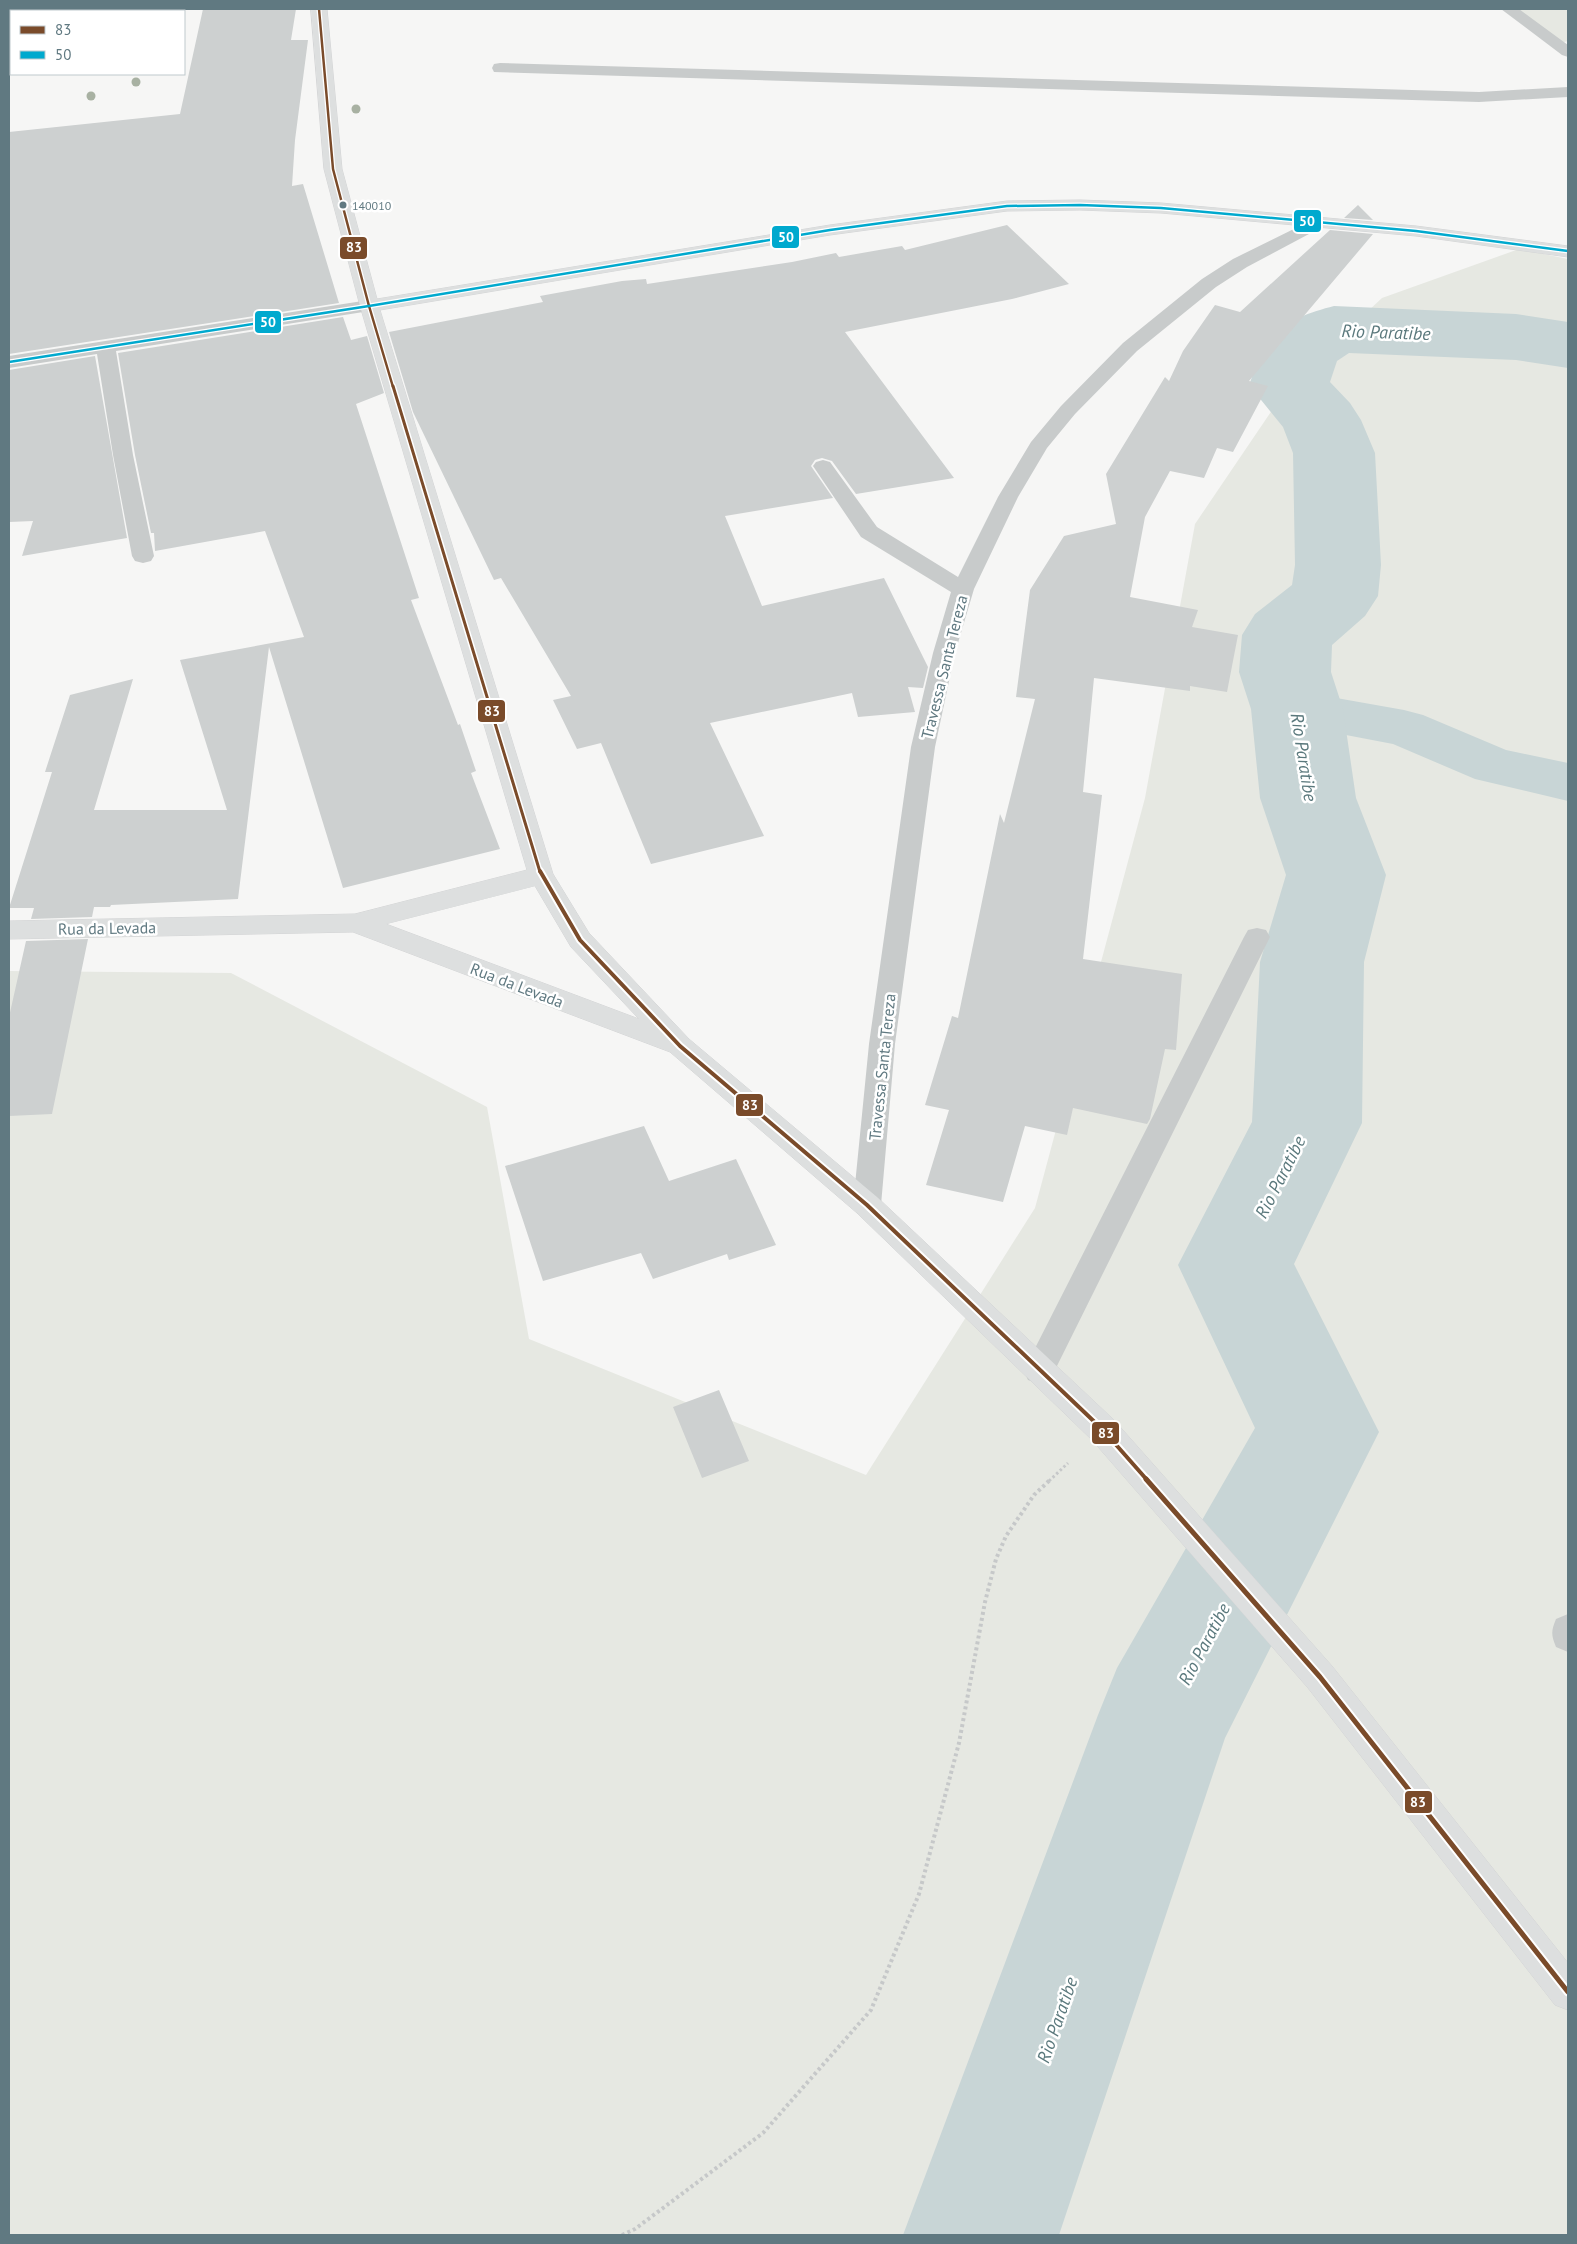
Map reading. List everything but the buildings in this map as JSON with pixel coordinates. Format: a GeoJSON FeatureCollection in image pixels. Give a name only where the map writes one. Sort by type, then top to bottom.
{"type":"FeatureCollection","features":[{"type":"Feature","properties":{"kind":"main road"},"geometry":{"type":"LineString","coordinates":[[319,9],[333,169],[369,306],[541,875],[580,940],[680,1046],[868,1204],[1039,1371],[1103,1430],[1289,1644],[1320,1677],[1568,1992]]}},
{"type":"Feature","properties":{"kind":"main road"},"geometry":{"type":"LineString","coordinates":[[369,306],[830,230],[1007,206],[1080,205],[1161,208],[1416,231],[1568,251]]}},
{"type":"Feature","properties":{"kind":"main road","name":"Rua da Levada"},"geometry":{"type":"LineString","coordinates":[[9,930],[355,923],[541,875]]}},
{"type":"Feature","properties":{"kind":"main road","name":"Rua da Levada"},"geometry":{"type":"LineString","coordinates":[[355,923],[680,1046]]}},
{"type":"Feature","properties":{"kind":"street"},"geometry":{"type":"LineString","coordinates":[[1509,9],[1564,46]]}},
{"type":"Feature","properties":{"kind":"street"},"geometry":{"type":"LineString","coordinates":[[500,68],[1480,97],[1568,92]]}},
{"type":"Feature","properties":{"kind":"street","name":"Travessa Santa Tereza"},"geometry":{"type":"LineString","coordinates":[[868,1204],[882,1044],[923,747],[944,653],[963,589],[1008,497],[1038,446],[1074,403],[1130,347],[1209,283],[1240,263],[1318,222]]}},
{"type":"Feature","properties":{"kind":"street"},"geometry":{"type":"LineString","coordinates":[[9,362],[369,306]]}},
{"type":"Feature","properties":{"kind":"street"},"geometry":{"type":"LineString","coordinates":[[106,348],[123,455],[143,556]]}},
{"type":"Feature","properties":{"kind":"street"},"geometry":{"type":"LineString","coordinates":[[823,466],[869,532],[963,589]]}},
{"type":"Feature","properties":{"kind":"street"},"geometry":{"type":"LineString","coordinates":[[1039,1371],[1257,937]]}},
{"type":"Feature","properties":{"kind":"street"},"geometry":{"type":"LineString","coordinates":[[1568,1630],[1568,1636]]}},
{"type":"Feature","properties":{"kind":"path"},"geometry":{"type":"LineString","coordinates":[[622,2235],[635,2229],[763,2133],[871,2010],[919,1894],[959,1743],[985,1602],[996,1559],[1006,1536],[1034,1495],[1103,1430]]}},
{"type":"Feature","properties":{"kind":"shaded area"},"geometry":{"type":"Polygon","coordinates":[[[1509,9],[1568,9],[1568,41],[1557,44],[1509,9]]]}},
{"type":"Feature","properties":{"kind":"shaded area"},"geometry":{"type":"Polygon","coordinates":[[[1519,249],[1568,259],[1568,2235],[9,2235],[9,971],[231,973],[487,1107],[529,1339],[866,1475],[1035,1208],[1145,798],[1195,524],[1289,385],[1382,298],[1519,249]]]}},
{"type":"Feature","properties":{"kind":"waterway","name":"Rio Paratibe"},"geometry":{"type":"LineString","coordinates":[[981,2235],[1165,1715],[1318,1432],[1236,1265],[1307,1123],[1312,962],[1336,875],[1308,798],[1297,709],[1285,672],[1287,635],[1334,596],[1338,565],[1334,453],[1321,420],[1289,385],[1302,349],[1334,329],[1516,337],[1568,345]]}},
{"type":"Feature","properties":{"kind":"waterway"},"geometry":{"type":"LineString","coordinates":[[1297,709],[1404,728],[1494,766],[1568,782]]}},
{"type":"Feature","properties":{"kind":"transit line","name":"83"},"geometry":{"type":"LineString","coordinates":[[319,9],[333,169],[369,306],[541,875],[580,940],[680,1046],[867,1205],[1103,1430],[1320,1677],[1568,1992]]}},
{"type":"Feature","properties":{"kind":"transit line","name":"50"},"geometry":{"type":"LineString","coordinates":[[9,362],[369,306],[830,230],[1007,206],[1080,205],[1161,208],[1416,231],[1568,251]]}},
{"type":"Feature","properties":{"kind":"place","name":"140010"},"geometry":{"type":"Point","coordinates":[343,205]}}]}
